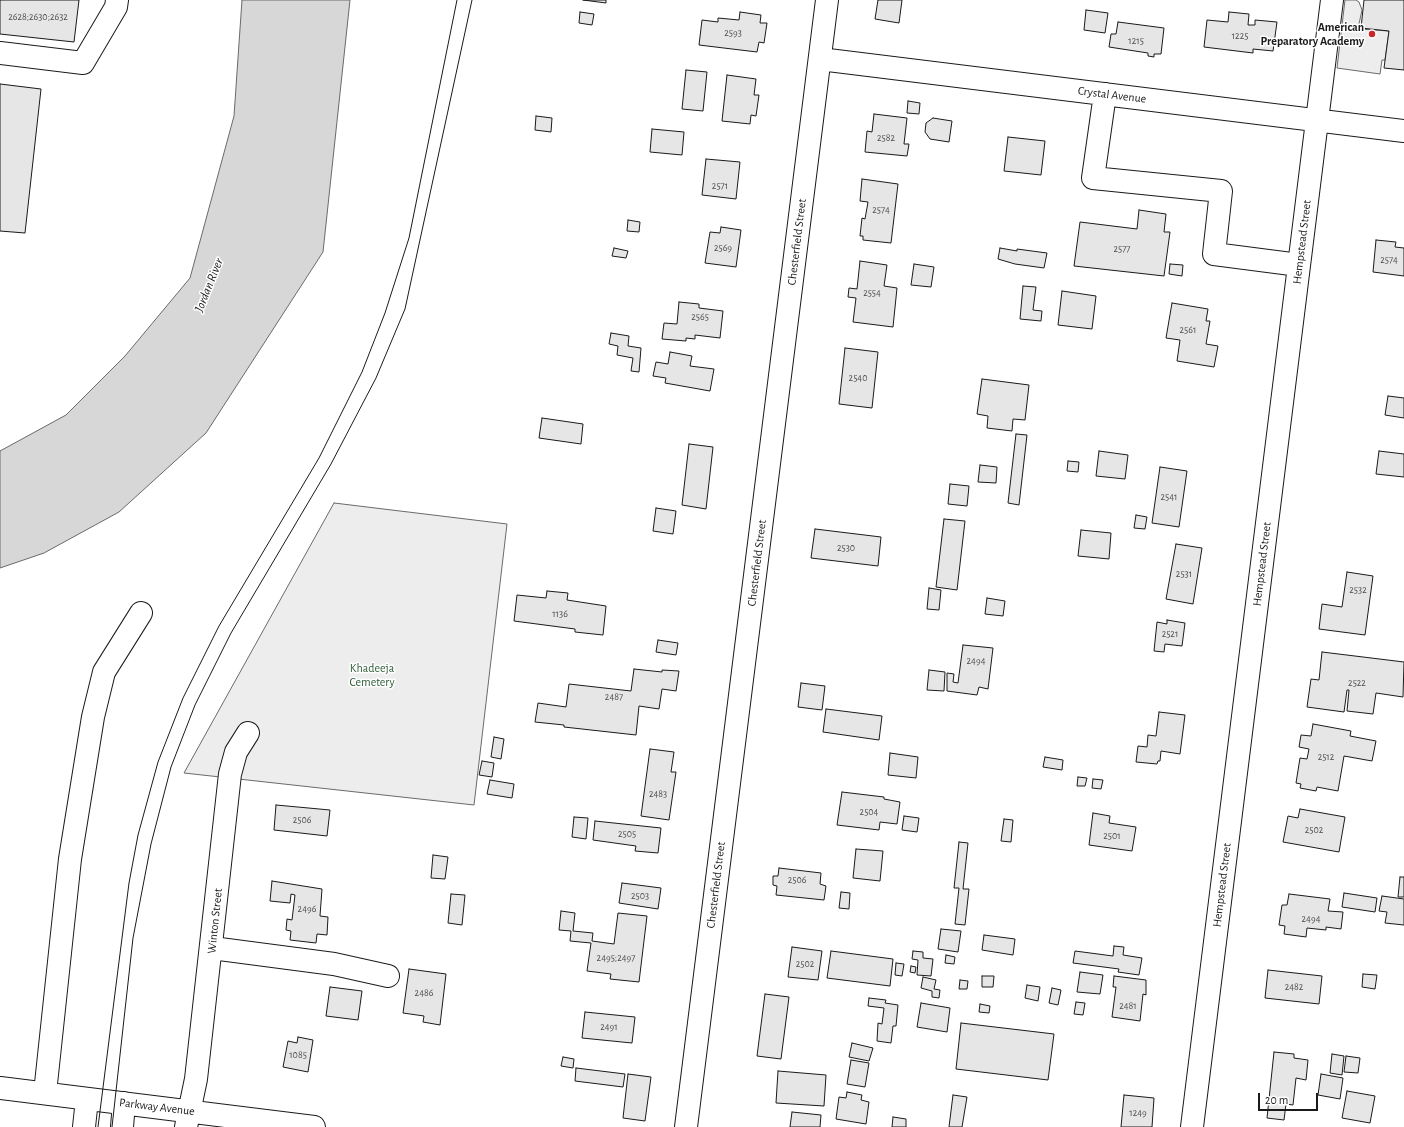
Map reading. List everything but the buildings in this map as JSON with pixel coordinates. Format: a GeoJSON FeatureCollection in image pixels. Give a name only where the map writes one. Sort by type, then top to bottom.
{"type":"FeatureCollection","features":[{"type":"Feature","properties":{"kind":"street"},"geometry":{"type":"LineString","coordinates":[[0,53],[83,63],[116,7],[117,0]]}},
{"type":"Feature","properties":{"kind":"street","name":"Chesterfield Street"},"geometry":{"type":"LineString","coordinates":[[686,1127],[827,0]]}},
{"type":"Feature","properties":{"kind":"street","name":"Hempstead Street"},"geometry":{"type":"LineString","coordinates":[[1192,1127],[1332,0]]}},
{"type":"Feature","properties":{"kind":"street","name":"Crystal Avenue"},"geometry":{"type":"LineString","coordinates":[[820,59],[1404,131]]}},
{"type":"Feature","properties":{"kind":"street"},"geometry":{"type":"LineString","coordinates":[[1105,94],[1093,178],[1221,190],[1214,254],[1299,265]]}},
{"type":"Feature","properties":{"kind":"street"},"geometry":{"type":"LineString","coordinates":[[45,1093],[70,859],[93,718],[104,672],[141,613]]}},
{"type":"Feature","properties":{"kind":"street","name":"Winton Street"},"geometry":{"type":"LineString","coordinates":[[188,1119],[196,1079],[212,948],[230,774],[236,752],[248,733]]}},
{"type":"Feature","properties":{"kind":"street"},"geometry":{"type":"LineString","coordinates":[[212,948],[334,964],[388,976]]}},
{"type":"Feature","properties":{"kind":"street","name":"Parkway Avenue"},"geometry":{"type":"LineString","coordinates":[[0,1088],[124,1103],[188,1119],[314,1127]]}},
{"type":"Feature","properties":{"kind":"street"},"geometry":{"type":"LineString","coordinates":[[84,1127],[87,1099]]}},
{"type":"Feature","properties":{"kind":"street"},"geometry":{"type":"LineString","coordinates":[[122,1127],[124,1103]]}},
{"type":"Feature","properties":{"kind":"shaded area"},"geometry":{"type":"Polygon","coordinates":[[[1345,0],[1356,0],[1359,2],[1362,10],[1359,29],[1389,31],[1385,60],[1382,60],[1380,74],[1337,68],[1345,0]]]}},
{"type":"Feature","properties":{"kind":"shaded area","name":"Khadeeja Cemetery"},"geometry":{"type":"Polygon","coordinates":[[[334,503],[507,524],[474,805],[184,773],[334,503]]]}},
{"type":"Feature","properties":{"kind":"water","name":"Jordan River"},"geometry":{"type":"Polygon","coordinates":[[[242,0],[350,0],[323,252],[206,433],[119,512],[44,553],[0,568],[0,451],[66,415],[125,356],[190,278],[234,116],[242,0]]]}},
{"type":"Feature","properties":{"kind":"tram line"},"geometry":{"type":"LineString","coordinates":[[98,1127],[129,883],[138,835],[158,762],[183,698],[219,626],[319,458],[362,372],[385,313],[409,238],[457,0]]}},
{"type":"Feature","properties":{"kind":"tram line"},"geometry":{"type":"LineString","coordinates":[[112,1127],[133,938],[151,844],[171,767],[195,705],[231,633],[331,464],[376,378],[405,309],[472,0]]}},
{"type":"Feature","properties":{"kind":"place","name":"American Preparatory Academy"},"geometry":{"type":"Point","coordinates":[1372,34]}}]}
